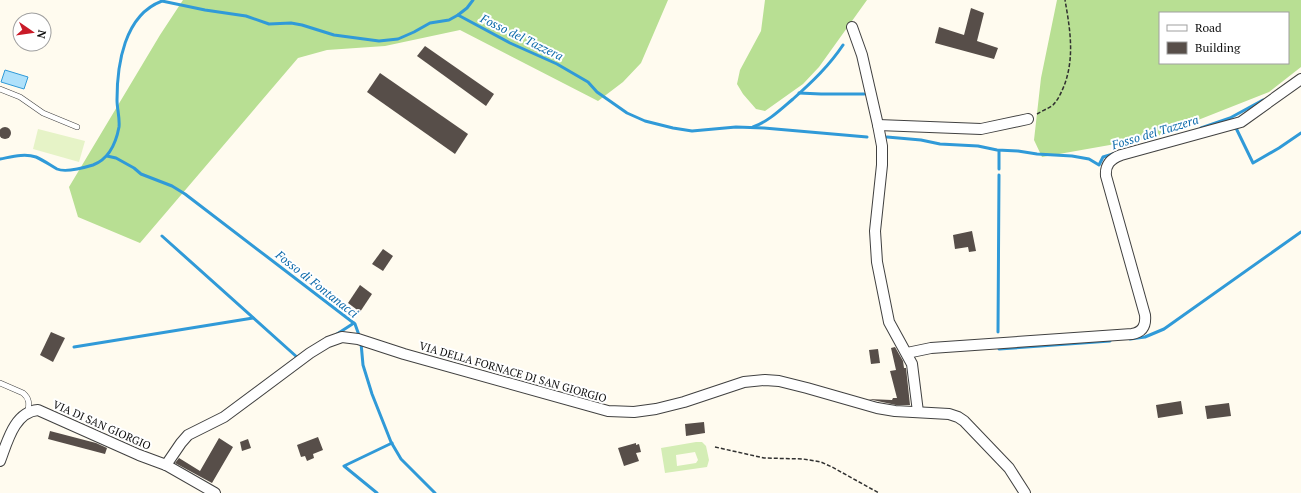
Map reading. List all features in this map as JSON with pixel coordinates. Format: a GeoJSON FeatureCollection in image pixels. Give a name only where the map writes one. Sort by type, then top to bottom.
{"type":"FeatureCollection","features":[{"type":"Feature","properties":{"kind":"street"},"geometry":{"type":"LineString","coordinates":[[852,27],[862,55],[878,125],[883,156],[875,231],[876,253],[889,322],[911,360],[914,373],[918,412]]}},
{"type":"Feature","properties":{"kind":"street"},"geometry":{"type":"LineString","coordinates":[[907,353],[931,348],[1132,334],[1139,332],[1144,327],[1145,315],[1107,181],[1106,171],[1108,162],[1111,159],[1121,155],[1234,124],[1301,80]]}},
{"type":"Feature","properties":{"kind":"street"},"geometry":{"type":"LineString","coordinates":[[878,125],[981,129],[1028,119]]}},
{"type":"Feature","properties":{"kind":"street","name":"VIA DELLA FORNACE DI SAN GIORGIO"},"geometry":{"type":"LineString","coordinates":[[166,465],[180,443],[188,435],[224,417],[310,353],[328,342],[342,337],[358,339],[404,354],[593,408],[612,412],[634,412],[656,409],[684,402],[738,384],[758,380],[779,382],[807,388],[877,408],[895,411],[949,414],[964,421],[1009,468],[1025,493]]}},
{"type":"Feature","properties":{"kind":"street","name":"VIA DI SAN GIORGIO"},"geometry":{"type":"LineString","coordinates":[[28,412],[38,410],[43,412],[139,455],[166,465],[216,493]]}},
{"type":"Feature","properties":{"kind":"street"},"geometry":{"type":"LineString","coordinates":[[0,461],[13,429],[22,416],[28,412]]}},
{"type":"Feature","properties":{"kind":"lane"},"geometry":{"type":"LineString","coordinates":[[0,89],[20,97],[44,113],[77,126]]}},
{"type":"Feature","properties":{"kind":"lane"},"geometry":{"type":"LineString","coordinates":[[0,383],[23,393],[26,396],[29,402],[28,412]]}},
{"type":"Feature","properties":{"kind":"path"},"geometry":{"type":"LineString","coordinates":[[1028,119],[1053,105],[1060,95],[1066,79],[1071,62],[1071,33],[1065,0]]}},
{"type":"Feature","properties":{"kind":"path"},"geometry":{"type":"LineString","coordinates":[[716,447],[764,458],[803,459],[821,462],[879,493]]}},
{"type":"Feature","properties":{"kind":"green space"},"geometry":{"type":"Polygon","coordinates":[[[183,0],[668,0],[641,63],[623,82],[598,101],[460,30],[385,46],[327,50],[298,58],[140,243],[78,217],[69,187],[160,35],[183,0]]]}},
{"type":"Feature","properties":{"kind":"green space"},"geometry":{"type":"Polygon","coordinates":[[[765,0],[867,0],[819,67],[803,84],[765,111],[756,109],[743,94],[737,84],[740,70],[761,31],[765,0]]]}},
{"type":"Feature","properties":{"kind":"green space"},"geometry":{"type":"Polygon","coordinates":[[[1057,0],[1301,0],[1301,67],[1269,92],[1155,137],[1042,157],[1034,140],[1041,78],[1057,0]]]}},
{"type":"Feature","properties":{"kind":"green space"},"geometry":{"type":"Polygon","coordinates":[[[38,129],[85,141],[79,162],[33,149],[38,129]]]}},
{"type":"Feature","properties":{"kind":"green space"},"geometry":{"type":"Polygon","coordinates":[[[702,442],[706,446],[709,460],[707,467],[665,473],[661,448],[702,442]],[[695,452],[676,455],[677,466],[696,463],[698,460],[695,452]]]}},
{"type":"Feature","properties":{"kind":"water"},"geometry":{"type":"Polygon","coordinates":[[[5,70],[28,77],[24,89],[1,82],[5,70]]]}},
{"type":"Feature","properties":{"kind":"building"},"geometry":{"type":"Polygon","coordinates":[[[971,8],[984,13],[977,41],[998,48],[994,59],[935,43],[939,27],[964,35],[971,8]]]}},
{"type":"Feature","properties":{"kind":"building"},"geometry":{"type":"Polygon","coordinates":[[[425,46],[494,94],[486,106],[417,56],[425,46]]]}},
{"type":"Feature","properties":{"kind":"building"},"geometry":{"type":"Polygon","coordinates":[[[380,73],[468,134],[455,154],[367,92],[380,73]]]}},
{"type":"Feature","properties":{"kind":"building"},"geometry":{"type":"Polygon","coordinates":[[[3,127],[7,127],[11,133],[7,139],[3,139],[-1,135],[-1,131],[3,127]]]}},
{"type":"Feature","properties":{"kind":"building"},"geometry":{"type":"Polygon","coordinates":[[[972,231],[976,251],[969,252],[968,247],[955,249],[953,235],[972,231]]]}},
{"type":"Feature","properties":{"kind":"building"},"geometry":{"type":"Polygon","coordinates":[[[383,249],[393,256],[383,271],[372,264],[383,249]]]}},
{"type":"Feature","properties":{"kind":"building"},"geometry":{"type":"Polygon","coordinates":[[[360,285],[372,294],[360,312],[348,303],[360,285]]]}},
{"type":"Feature","properties":{"kind":"building"},"geometry":{"type":"Polygon","coordinates":[[[51,332],[65,338],[53,362],[40,355],[51,332]]]}},
{"type":"Feature","properties":{"kind":"building"},"geometry":{"type":"Polygon","coordinates":[[[895,347],[903,361],[904,368],[906,368],[910,405],[896,405],[868,399],[892,400],[893,398],[897,398],[890,371],[896,370],[891,348],[895,347]]]}},
{"type":"Feature","properties":{"kind":"building"},"geometry":{"type":"Polygon","coordinates":[[[878,349],[880,363],[871,364],[869,350],[878,349]]]}},
{"type":"Feature","properties":{"kind":"building"},"geometry":{"type":"Polygon","coordinates":[[[1181,401],[1183,414],[1158,418],[1156,405],[1181,401]]]}},
{"type":"Feature","properties":{"kind":"building"},"geometry":{"type":"Polygon","coordinates":[[[1229,403],[1231,416],[1207,419],[1205,406],[1229,403]]]}},
{"type":"Feature","properties":{"kind":"building"},"geometry":{"type":"Polygon","coordinates":[[[704,422],[705,433],[686,436],[685,424],[704,422]]]}},
{"type":"Feature","properties":{"kind":"building"},"geometry":{"type":"Polygon","coordinates":[[[50,431],[96,443],[107,448],[105,454],[48,439],[50,431]]]}},
{"type":"Feature","properties":{"kind":"building"},"geometry":{"type":"Polygon","coordinates":[[[318,437],[323,450],[313,454],[314,458],[307,461],[305,456],[301,457],[297,445],[318,437]]]}},
{"type":"Feature","properties":{"kind":"building"},"geometry":{"type":"Polygon","coordinates":[[[219,438],[233,447],[212,483],[175,463],[179,458],[200,471],[219,438]]]}},
{"type":"Feature","properties":{"kind":"building"},"geometry":{"type":"Polygon","coordinates":[[[248,439],[251,448],[242,451],[240,442],[248,439]]]}},
{"type":"Feature","properties":{"kind":"building"},"geometry":{"type":"Polygon","coordinates":[[[636,443],[636,445],[639,444],[641,452],[636,453],[639,461],[624,466],[618,448],[636,443]]]}},
{"type":"Feature","properties":{"kind":"waterway","name":"Fosso del Tazzera"},"geometry":{"type":"LineString","coordinates":[[0,159],[27,155],[39,158],[61,170],[75,170],[93,165],[103,159],[111,150],[119,127],[117,86],[121,57],[125,43],[131,29],[139,17],[149,8],[162,1],[205,10],[246,16],[269,24],[291,23],[334,35],[379,41],[398,39],[430,23],[449,20],[467,8],[473,0]]}},
{"type":"Feature","properties":{"kind":"waterway","name":"Fosso del Tazzera"},"geometry":{"type":"LineString","coordinates":[[458,15],[510,43],[557,64],[588,82],[597,92],[627,113],[645,121],[692,131],[736,127],[867,137]]}},
{"type":"Feature","properties":{"kind":"waterway"},"geometry":{"type":"LineString","coordinates":[[753,127],[774,115],[800,93],[826,67],[843,45]]}},
{"type":"Feature","properties":{"kind":"waterway"},"geometry":{"type":"LineString","coordinates":[[799,93],[864,94]]}},
{"type":"Feature","properties":{"kind":"waterway","name":"Fosso del Tazzera"},"geometry":{"type":"LineString","coordinates":[[1201,128],[1230,118],[1263,100]]}},
{"type":"Feature","properties":{"kind":"waterway"},"geometry":{"type":"LineString","coordinates":[[1235,126],[1253,163],[1301,133]]}},
{"type":"Feature","properties":{"kind":"waterway","name":"Fosso del Tazzera"},"geometry":{"type":"LineString","coordinates":[[887,137],[921,140],[940,144],[978,146],[997,150],[1072,156],[1089,159],[1099,165],[1103,157],[1113,154]]}},
{"type":"Feature","properties":{"kind":"waterway"},"geometry":{"type":"LineString","coordinates":[[999,151],[999,169]]}},
{"type":"Feature","properties":{"kind":"waterway","name":"Fosso di Fontanacci"},"geometry":{"type":"LineString","coordinates":[[107,156],[116,158],[134,168],[141,174],[172,186],[185,194],[355,324],[360,338]]}},
{"type":"Feature","properties":{"kind":"waterway"},"geometry":{"type":"LineString","coordinates":[[998,332],[999,175]]}},
{"type":"Feature","properties":{"kind":"waterway"},"geometry":{"type":"LineString","coordinates":[[1130,339],[1145,337],[1164,329],[1301,232]]}},
{"type":"Feature","properties":{"kind":"waterway"},"geometry":{"type":"LineString","coordinates":[[162,236],[298,358],[299,357]]}},
{"type":"Feature","properties":{"kind":"waterway"},"geometry":{"type":"LineString","coordinates":[[74,347],[253,318]]}},
{"type":"Feature","properties":{"kind":"waterway"},"geometry":{"type":"LineString","coordinates":[[337,334],[354,323]]}},
{"type":"Feature","properties":{"kind":"waterway"},"geometry":{"type":"LineString","coordinates":[[999,349],[1110,341]]}},
{"type":"Feature","properties":{"kind":"waterway","name":"Fosso di Fontanacci"},"geometry":{"type":"LineString","coordinates":[[361,343],[363,365],[372,394],[391,442],[401,459],[435,493]]}},
{"type":"Feature","properties":{"kind":"waterway"},"geometry":{"type":"LineString","coordinates":[[377,493],[344,466],[392,443]]}}]}
